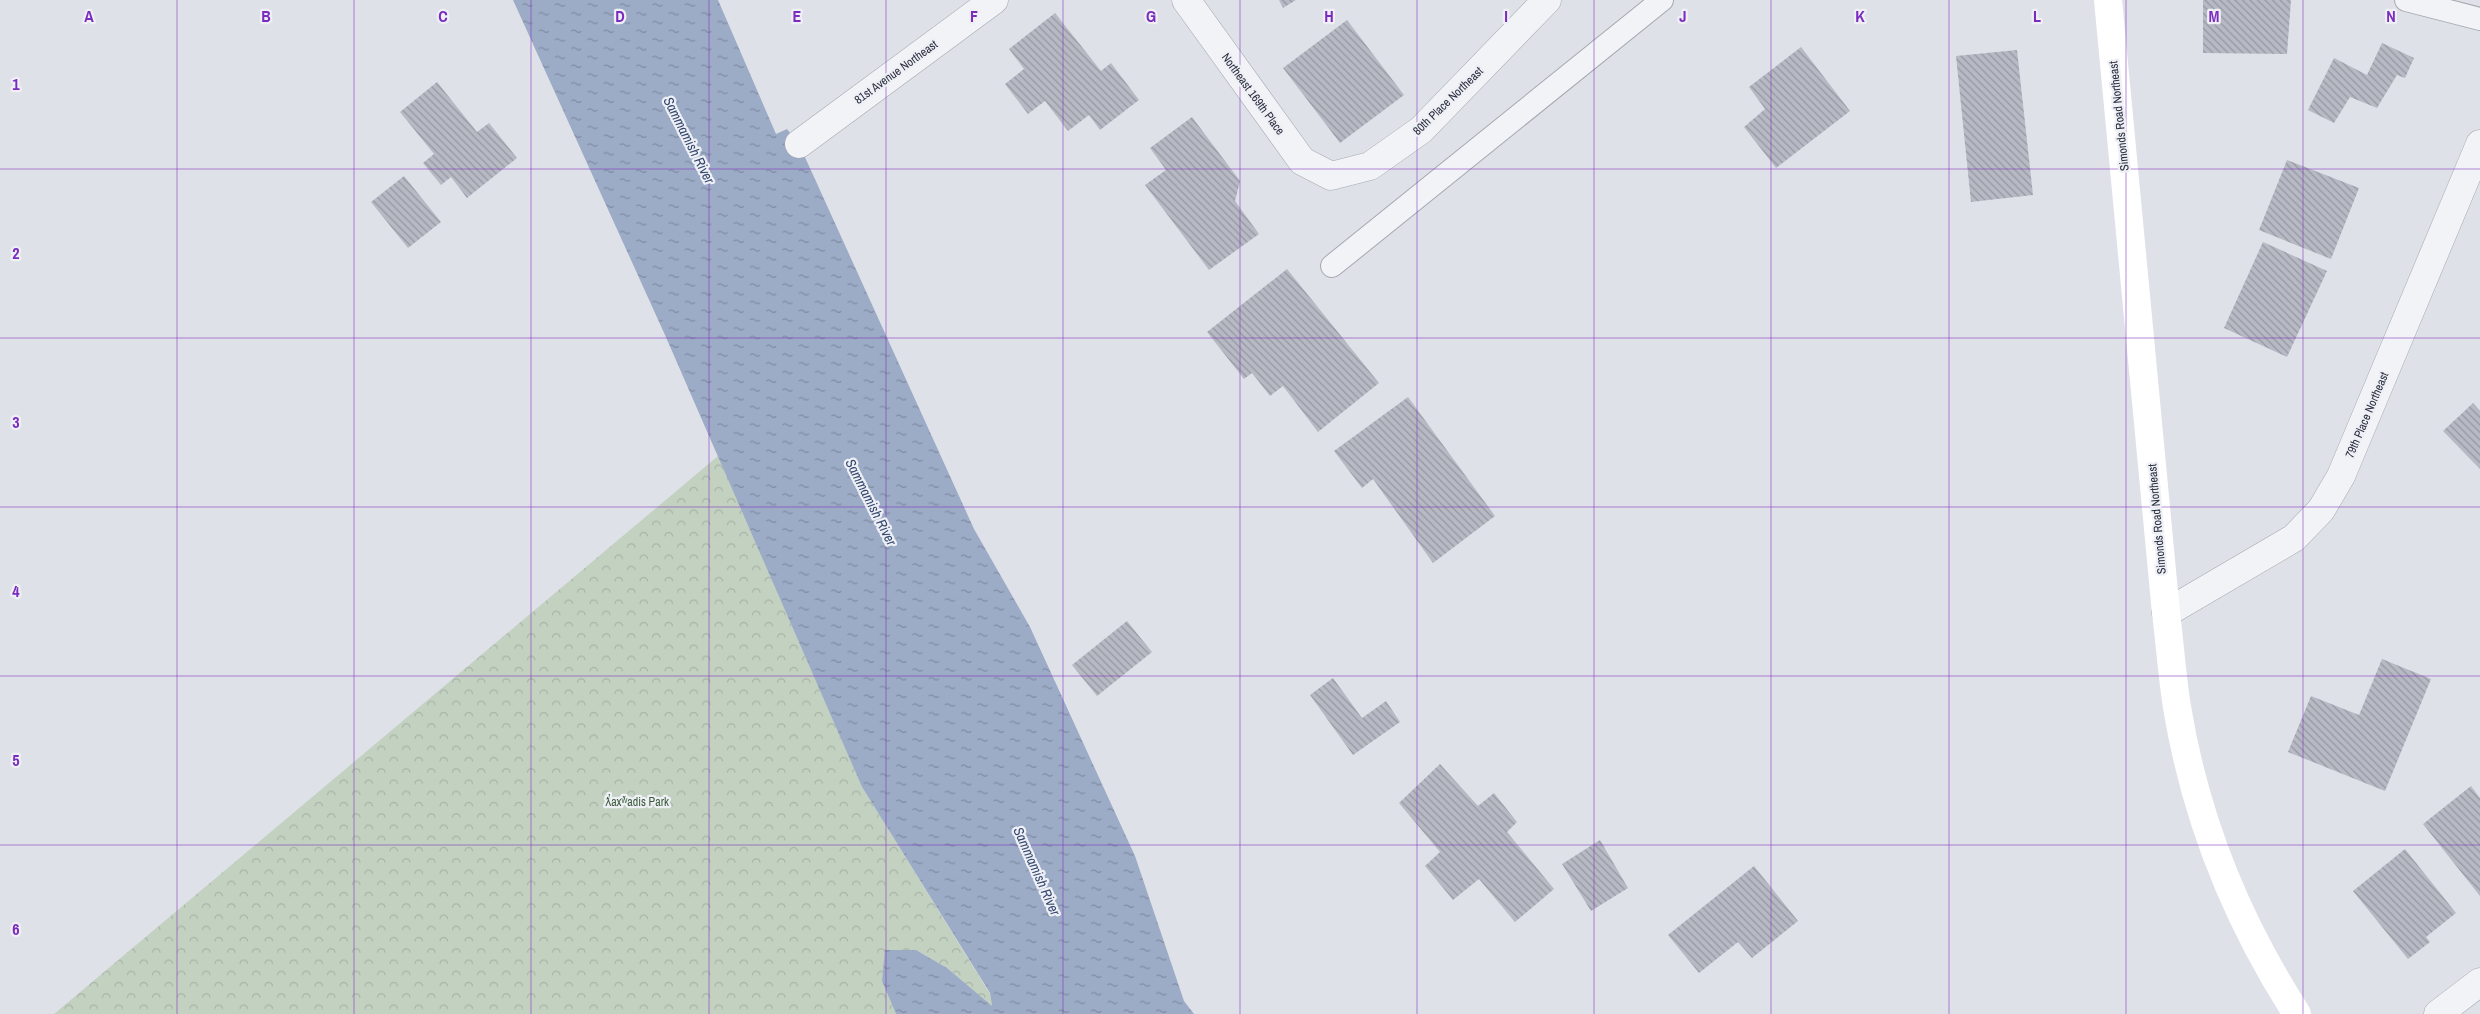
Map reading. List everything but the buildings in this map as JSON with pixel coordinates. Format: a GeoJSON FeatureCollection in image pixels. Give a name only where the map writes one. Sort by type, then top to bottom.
{"type":"FeatureCollection","features":[{"type":"Feature","properties":{"kind":"main road","name":"Simonds Road Northeast"},"geometry":{"type":"LineString","coordinates":[[2108,0],[2166,612],[2177,708],[2198,800],[2219,864],[2244,924],[2297,1014]]}},
{"type":"Feature","properties":{"kind":"street","name":"81st Avenue Northeast"},"geometry":{"type":"LineString","coordinates":[[799,144],[994,0]]}},
{"type":"Feature","properties":{"kind":"street","name":"Northeast 169th Place"},"geometry":{"type":"LineString","coordinates":[[1186,0],[1302,161],[1331,176]]}},
{"type":"Feature","properties":{"kind":"street","name":"80th Place Northeast"},"geometry":{"type":"LineString","coordinates":[[1331,176],[1370,166],[1421,130],[1547,0]]}},
{"type":"Feature","properties":{"kind":"street","name":"79th Place Northeast"},"geometry":{"type":"LineString","coordinates":[[2166,612],[2294,538],[2322,510],[2341,476],[2480,144]]}},
{"type":"Feature","properties":{"kind":"street"},"geometry":{"type":"LineString","coordinates":[[2438,1014],[2480,982]]}},
{"type":"Feature","properties":{"kind":"lane"},"geometry":{"type":"LineString","coordinates":[[1332,266],[1662,0]]}},
{"type":"Feature","properties":{"kind":"lane"},"geometry":{"type":"LineString","coordinates":[[2406,0],[2480,19]]}},
{"type":"Feature","properties":{"kind":"green space","name":"ƛ̕ax̌ʷadis Park"},"geometry":{"type":"Polygon","coordinates":[[[718,456],[862,787],[990,994],[992,1007],[947,968],[916,950],[886,950],[882,981],[896,1014],[54,1014],[718,456]]]}},
{"type":"Feature","properties":{"kind":"water","name":"Sammamish River"},"geometry":{"type":"Polygon","coordinates":[[[513,0],[718,0],[776,134],[787,129],[799,144],[974,529],[1030,627],[1135,856],[1184,1001],[1194,1014],[896,1014],[882,981],[885,950],[916,950],[947,968],[992,1006],[990,993],[862,787],[665,335],[513,0]]]}}]}
